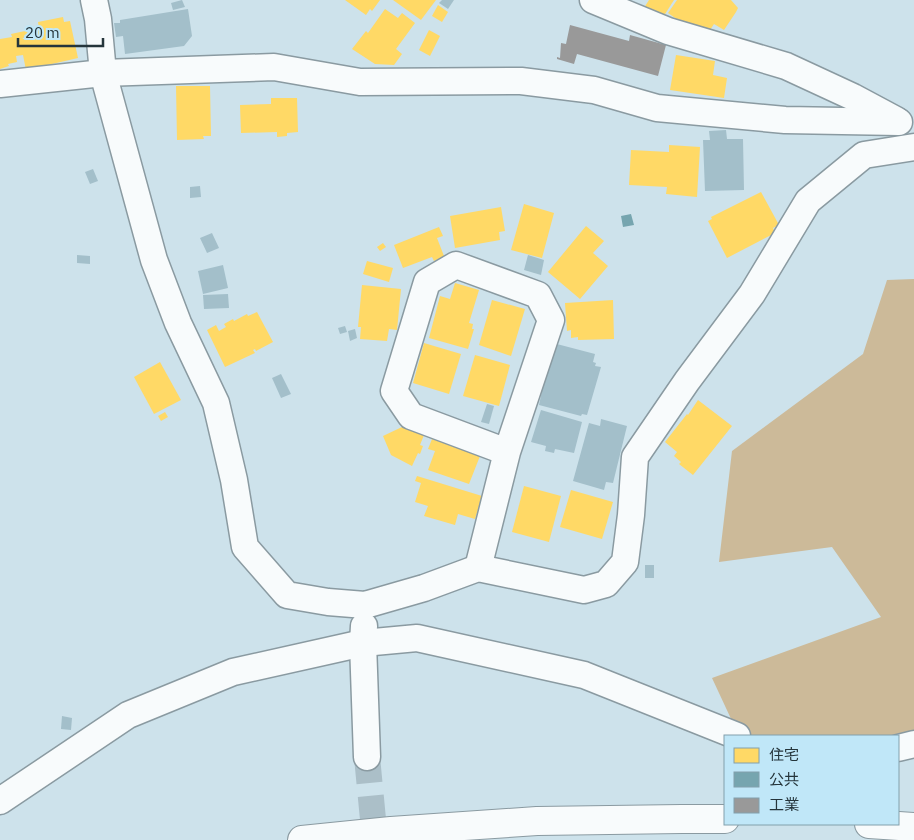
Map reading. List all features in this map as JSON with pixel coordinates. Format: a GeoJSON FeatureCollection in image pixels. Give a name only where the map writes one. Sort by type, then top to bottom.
{"type":"FeatureCollection","features":[{"type":"Feature","properties":{"kind":"highway"},"geometry":{"type":"LineString","coordinates":[[302,840],[391,831],[537,821],[724,819]]}},
{"type":"Feature","properties":{"kind":"highway"},"geometry":{"type":"LineString","coordinates":[[884,825],[914,827]]}},
{"type":"Feature","properties":{"kind":"street"},"geometry":{"type":"LineString","coordinates":[[94,0],[98,19],[103,73],[154,260],[178,323],[216,403],[234,480],[245,547],[287,595],[328,602],[365,605],[424,588],[478,568],[584,590],[606,584],[624,562],[631,514],[635,457],[686,381],[752,294],[808,201],[864,155],[914,147]]}},
{"type":"Feature","properties":{"kind":"street"},"geometry":{"type":"LineString","coordinates":[[593,0],[668,31],[786,66],[853,97],[907,127]]}},
{"type":"Feature","properties":{"kind":"street"},"geometry":{"type":"LineString","coordinates":[[0,84],[103,73],[274,67],[360,82],[521,81],[594,90],[657,108],[785,120],[907,127]]}},
{"type":"Feature","properties":{"kind":"street"},"geometry":{"type":"LineString","coordinates":[[478,568],[507,452],[551,320],[538,294],[456,265],[427,282],[394,390],[411,416],[507,452]]}},
{"type":"Feature","properties":{"kind":"street"},"geometry":{"type":"LineString","coordinates":[[365,605],[367,757]]}},
{"type":"Feature","properties":{"kind":"street"},"geometry":{"type":"LineString","coordinates":[[0,801],[128,715],[233,672],[364,642],[417,638],[584,675],[735,735]]}},
{"type":"Feature","properties":{"kind":"street"},"geometry":{"type":"LineString","coordinates":[[899,748],[914,744]]}},
{"type":"Feature","properties":{"kind":"shaded area"},"geometry":{"type":"Polygon","coordinates":[[[914,279],[914,731],[893,735],[739,735],[712,678],[881,617],[832,547],[719,562],[732,451],[863,354],[887,280],[914,279]]]}},
{"type":"Feature","properties":{"kind":"building: 住宅"},"geometry":{"type":"Polygon","coordinates":[[[345,0],[380,0],[372,11],[370,9],[366,15],[345,0]]]}},
{"type":"Feature","properties":{"kind":"building: 住宅"},"geometry":{"type":"Polygon","coordinates":[[[393,0],[436,0],[421,20],[393,0]]]}},
{"type":"Feature","properties":{"kind":"building: 住宅"},"geometry":{"type":"Polygon","coordinates":[[[649,0],[674,0],[660,22],[642,11],[649,0]]]}},
{"type":"Feature","properties":{"kind":"building: 住宅"},"geometry":{"type":"Polygon","coordinates":[[[677,0],[731,0],[738,8],[724,30],[714,24],[704,39],[676,24],[678,20],[668,13],[677,0]]]}},
{"type":"Feature","properties":{"kind":"building: 住宅"},"geometry":{"type":"Polygon","coordinates":[[[438,5],[448,12],[442,22],[432,16],[438,5]]]}},
{"type":"Feature","properties":{"kind":"building: 住宅"},"geometry":{"type":"Polygon","coordinates":[[[385,9],[398,18],[402,13],[415,23],[396,49],[402,54],[394,65],[375,64],[352,49],[366,31],[368,33],[385,9]]]}},
{"type":"Feature","properties":{"kind":"building: 住宅"},"geometry":{"type":"Polygon","coordinates":[[[63,17],[64,22],[70,21],[78,58],[26,70],[23,55],[16,56],[17,62],[8,64],[9,66],[0,69],[0,39],[12,37],[11,34],[39,28],[38,22],[63,17]]]}},
{"type":"Feature","properties":{"kind":"building: 住宅"},"geometry":{"type":"Polygon","coordinates":[[[429,30],[440,36],[430,56],[419,50],[429,30]]]}},
{"type":"Feature","properties":{"kind":"building: 住宅"},"geometry":{"type":"Polygon","coordinates":[[[676,55],[715,61],[713,75],[727,78],[724,98],[670,90],[676,55]]]}},
{"type":"Feature","properties":{"kind":"building: 住宅"},"geometry":{"type":"Polygon","coordinates":[[[176,86],[210,86],[211,136],[203,136],[204,139],[177,140],[176,86]]]}},
{"type":"Feature","properties":{"kind":"building: 住宅"},"geometry":{"type":"Polygon","coordinates":[[[271,98],[297,98],[298,132],[287,133],[287,136],[277,137],[277,132],[241,133],[240,105],[271,104],[271,98]]]}},
{"type":"Feature","properties":{"kind":"building: 住宅"},"geometry":{"type":"Polygon","coordinates":[[[669,145],[700,147],[697,197],[666,194],[667,187],[629,185],[631,150],[669,152],[669,145]]]}},
{"type":"Feature","properties":{"kind":"building: 住宅"},"geometry":{"type":"Polygon","coordinates":[[[761,192],[779,225],[773,228],[775,233],[727,258],[708,221],[712,219],[711,217],[761,192]]]}},
{"type":"Feature","properties":{"kind":"building: 住宅"},"geometry":{"type":"Polygon","coordinates":[[[524,204],[554,213],[542,258],[511,250],[524,204]]]}},
{"type":"Feature","properties":{"kind":"building: 住宅"},"geometry":{"type":"Polygon","coordinates":[[[501,207],[505,231],[499,232],[500,240],[455,248],[450,216],[501,207]]]}},
{"type":"Feature","properties":{"kind":"building: 住宅"},"geometry":{"type":"Polygon","coordinates":[[[586,226],[604,241],[593,253],[608,266],[580,299],[548,272],[586,226]]]}},
{"type":"Feature","properties":{"kind":"building: 住宅"},"geometry":{"type":"Polygon","coordinates":[[[439,227],[443,236],[437,238],[444,256],[434,261],[432,257],[403,268],[394,245],[439,227]]]}},
{"type":"Feature","properties":{"kind":"building: 住宅"},"geometry":{"type":"Polygon","coordinates":[[[383,243],[386,247],[380,251],[377,247],[383,243]]]}},
{"type":"Feature","properties":{"kind":"building: 住宅"},"geometry":{"type":"Polygon","coordinates":[[[367,261],[393,268],[389,282],[363,274],[367,261]]]}},
{"type":"Feature","properties":{"kind":"building: 住宅"},"geometry":{"type":"Polygon","coordinates":[[[455,283],[479,290],[469,323],[473,324],[472,329],[474,329],[468,349],[429,338],[440,296],[450,299],[455,283]]]}},
{"type":"Feature","properties":{"kind":"building: 住宅"},"geometry":{"type":"Polygon","coordinates":[[[362,285],[401,289],[397,330],[389,329],[387,341],[360,339],[361,327],[358,327],[362,285]]]}},
{"type":"Feature","properties":{"kind":"building: 住宅"},"geometry":{"type":"Polygon","coordinates":[[[492,300],[525,309],[511,356],[479,345],[492,300]]]}},
{"type":"Feature","properties":{"kind":"building: 住宅"},"geometry":{"type":"Polygon","coordinates":[[[613,300],[614,339],[578,340],[578,337],[571,338],[571,330],[567,331],[565,303],[613,300]]]}},
{"type":"Feature","properties":{"kind":"building: 住宅"},"geometry":{"type":"Polygon","coordinates":[[[257,312],[273,342],[256,351],[255,349],[253,350],[255,353],[225,367],[207,330],[216,325],[219,331],[226,327],[224,324],[233,319],[234,321],[247,314],[248,316],[257,312]]]}},
{"type":"Feature","properties":{"kind":"building: 住宅"},"geometry":{"type":"Polygon","coordinates":[[[424,343],[461,354],[449,394],[413,383],[424,343]]]}},
{"type":"Feature","properties":{"kind":"building: 住宅"},"geometry":{"type":"Polygon","coordinates":[[[475,355],[510,365],[499,406],[463,396],[475,355]]]}},
{"type":"Feature","properties":{"kind":"building: 住宅"},"geometry":{"type":"Polygon","coordinates":[[[160,362],[181,400],[154,414],[134,377],[160,362]]]}},
{"type":"Feature","properties":{"kind":"building: 住宅"},"geometry":{"type":"Polygon","coordinates":[[[698,400],[732,426],[693,475],[679,464],[681,462],[674,456],[677,452],[665,442],[698,400]]]}},
{"type":"Feature","properties":{"kind":"building: 住宅"},"geometry":{"type":"Polygon","coordinates":[[[165,412],[168,417],[161,421],[158,416],[165,412]]]}},
{"type":"Feature","properties":{"kind":"building: 住宅"},"geometry":{"type":"Polygon","coordinates":[[[402,427],[424,435],[420,445],[423,446],[420,454],[418,453],[412,466],[391,455],[383,436],[402,427]]]}},
{"type":"Feature","properties":{"kind":"building: 住宅"},"geometry":{"type":"Polygon","coordinates":[[[432,439],[480,456],[469,484],[428,470],[435,451],[428,449],[432,439]]]}},
{"type":"Feature","properties":{"kind":"building: 住宅"},"geometry":{"type":"Polygon","coordinates":[[[417,476],[482,496],[475,519],[458,514],[455,525],[424,516],[428,506],[415,502],[421,483],[415,481],[417,476]]]}},
{"type":"Feature","properties":{"kind":"building: 住宅"},"geometry":{"type":"Polygon","coordinates":[[[524,486],[561,496],[549,542],[512,532],[524,486]]]}},
{"type":"Feature","properties":{"kind":"building: 住宅"},"geometry":{"type":"Polygon","coordinates":[[[571,490],[613,502],[602,539],[560,527],[571,490]]]}},
{"type":"Feature","properties":{"kind":"building: 公共"},"geometry":{"type":"Polygon","coordinates":[[[631,214],[634,225],[623,227],[621,216],[631,214]]]}},
{"type":"Feature","properties":{"kind":"building: 工業"},"geometry":{"type":"Polygon","coordinates":[[[570,25],[629,41],[630,35],[666,45],[658,76],[577,54],[574,64],[557,59],[557,57],[560,58],[561,43],[566,44],[570,25]]]}},
{"type":"Feature","properties":{"kind":"building: その他"},"geometry":{"type":"Polygon","coordinates":[[[182,0],[185,7],[173,10],[171,3],[182,0]]]}},
{"type":"Feature","properties":{"kind":"building: その他"},"geometry":{"type":"Polygon","coordinates":[[[442,0],[454,0],[448,9],[439,3],[442,0]]]}},
{"type":"Feature","properties":{"kind":"building: その他"},"geometry":{"type":"Polygon","coordinates":[[[188,9],[192,36],[184,46],[125,54],[123,36],[116,37],[114,23],[120,23],[120,20],[188,9]]]}},
{"type":"Feature","properties":{"kind":"building: その他"},"geometry":{"type":"Polygon","coordinates":[[[726,130],[727,139],[743,139],[744,190],[705,191],[703,140],[710,140],[709,131],[726,130]]]}},
{"type":"Feature","properties":{"kind":"building: その他"},"geometry":{"type":"Polygon","coordinates":[[[93,169],[98,181],[90,184],[85,172],[93,169]]]}},
{"type":"Feature","properties":{"kind":"building: その他"},"geometry":{"type":"Polygon","coordinates":[[[200,186],[201,197],[190,198],[190,187],[200,186]]]}},
{"type":"Feature","properties":{"kind":"building: その他"},"geometry":{"type":"Polygon","coordinates":[[[212,233],[219,248],[207,253],[200,238],[212,233]]]}},
{"type":"Feature","properties":{"kind":"building: その他"},"geometry":{"type":"Polygon","coordinates":[[[77,255],[90,256],[90,264],[77,263],[77,255]]]}},
{"type":"Feature","properties":{"kind":"building: その他"},"geometry":{"type":"Polygon","coordinates":[[[528,255],[544,260],[541,275],[524,270],[528,255]]]}},
{"type":"Feature","properties":{"kind":"building: その他"},"geometry":{"type":"Polygon","coordinates":[[[223,265],[228,288],[203,294],[198,271],[223,265]]]}},
{"type":"Feature","properties":{"kind":"building: その他"},"geometry":{"type":"Polygon","coordinates":[[[228,294],[229,308],[204,309],[203,295],[228,294]]]}},
{"type":"Feature","properties":{"kind":"building: その他"},"geometry":{"type":"Polygon","coordinates":[[[345,326],[347,332],[340,334],[338,328],[345,326]]]}},
{"type":"Feature","properties":{"kind":"building: その他"},"geometry":{"type":"Polygon","coordinates":[[[355,329],[357,338],[350,341],[348,331],[355,329]]]}},
{"type":"Feature","properties":{"kind":"building: その他"},"geometry":{"type":"Polygon","coordinates":[[[553,343],[595,354],[593,362],[596,363],[595,366],[601,367],[587,415],[582,414],[581,416],[539,405],[542,391],[540,391],[553,343]]]}},
{"type":"Feature","properties":{"kind":"building: その他"},"geometry":{"type":"Polygon","coordinates":[[[281,374],[291,394],[281,398],[272,378],[281,374]]]}},
{"type":"Feature","properties":{"kind":"building: その他"},"geometry":{"type":"Polygon","coordinates":[[[487,404],[494,406],[489,424],[481,422],[487,404]]]}},
{"type":"Feature","properties":{"kind":"building: その他"},"geometry":{"type":"Polygon","coordinates":[[[541,410],[582,422],[574,453],[555,449],[554,453],[545,451],[546,446],[531,442],[541,410]]]}},
{"type":"Feature","properties":{"kind":"building: その他"},"geometry":{"type":"Polygon","coordinates":[[[601,419],[627,426],[613,483],[606,482],[604,490],[573,481],[589,423],[600,426],[601,419]]]}},
{"type":"Feature","properties":{"kind":"building: その他"},"geometry":{"type":"Polygon","coordinates":[[[645,565],[654,565],[654,578],[645,578],[645,565]]]}},
{"type":"Feature","properties":{"kind":"building: その他"},"geometry":{"type":"Polygon","coordinates":[[[62,716],[72,718],[71,730],[61,729],[62,716]]]}},
{"type":"Feature","properties":{"kind":"tunnel"},"geometry":{"type":"LineString","coordinates":[[367,757],[375,840]]}}]}
